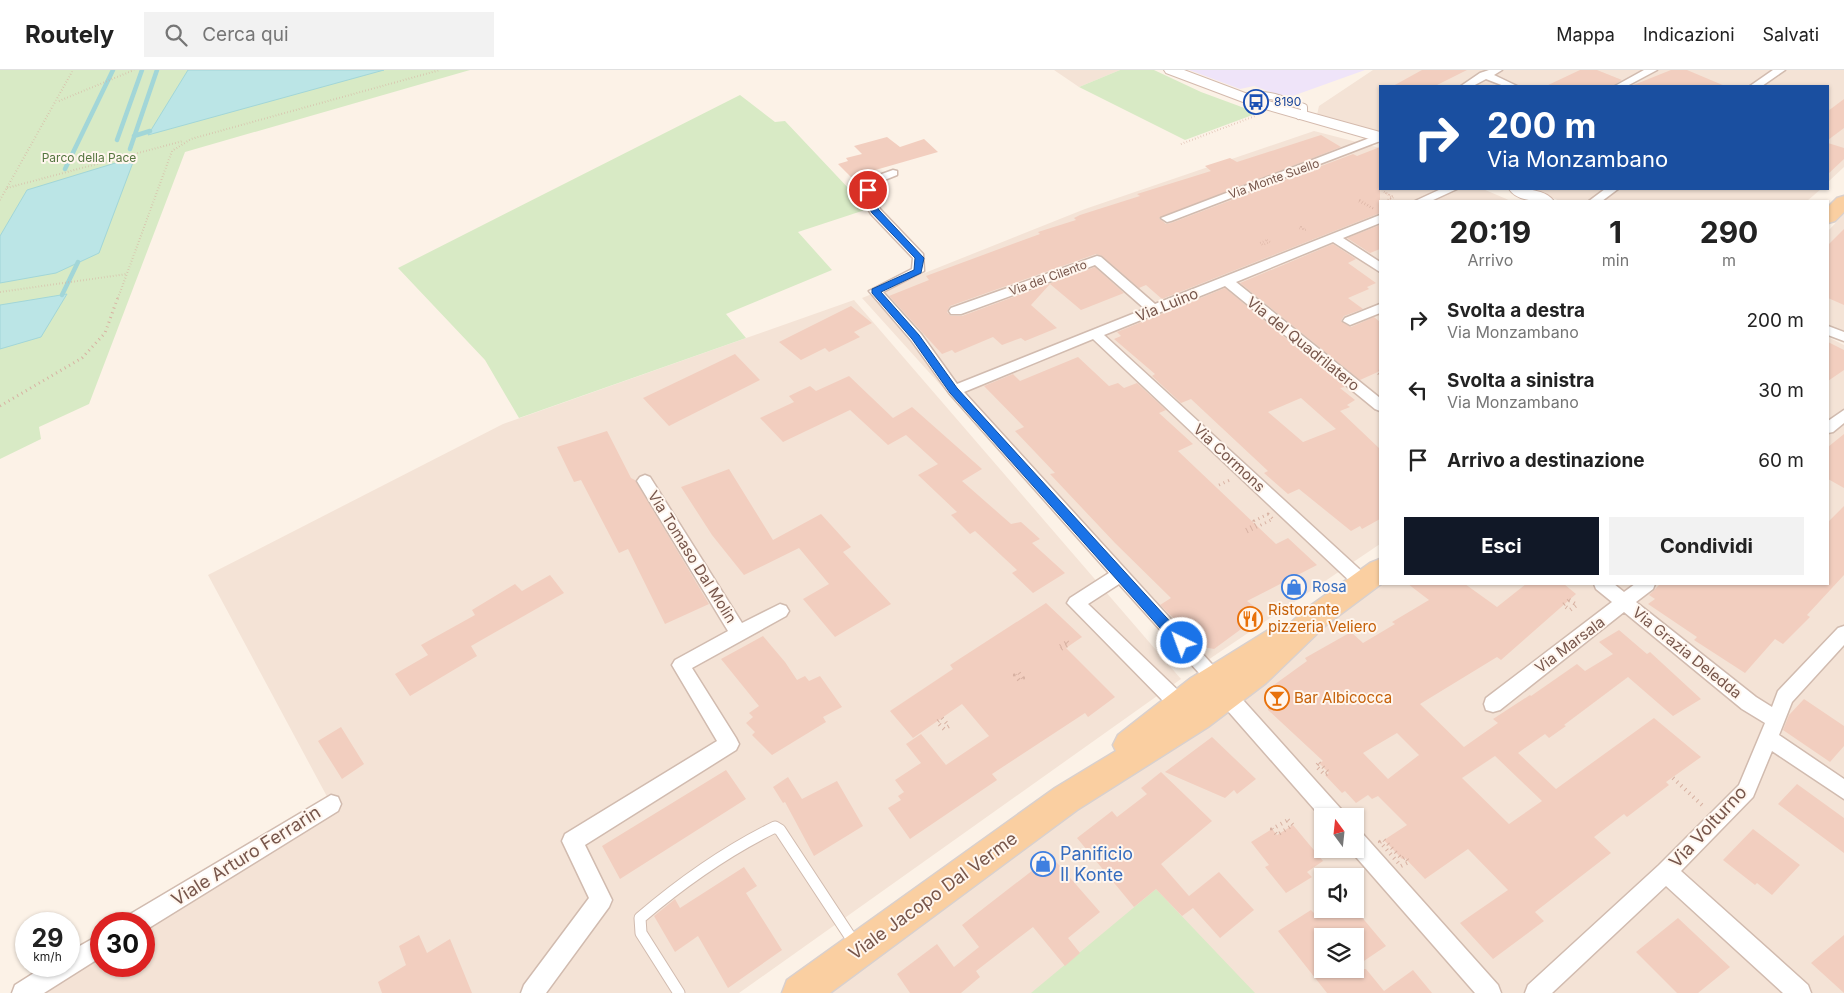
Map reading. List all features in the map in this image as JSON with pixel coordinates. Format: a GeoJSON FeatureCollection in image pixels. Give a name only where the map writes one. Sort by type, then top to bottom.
{"type":"FeatureCollection","features":[{"type":"Feature","properties":{"kind":"main road"},"geometry":{"type":"LineString","coordinates":[[1171,70],[1244,98],[1300,116],[1379,137]]}},
{"type":"Feature","properties":{"kind":"main road"},"geometry":{"type":"LineString","coordinates":[[1519,190],[1543,200]]}},
{"type":"Feature","properties":{"kind":"main road"},"geometry":{"type":"LineString","coordinates":[[1829,216],[1844,202]]}},
{"type":"Feature","properties":{"kind":"main road","name":"Viale Jacopo Dal Verme"},"geometry":{"type":"LineString","coordinates":[[800,993],[1066,799],[1197,718],[1240,659],[1316,617],[1371,576]]}},
{"type":"Feature","properties":{"kind":"main road","name":"Viale Jacopo Dal Verme"},"geometry":{"type":"LineString","coordinates":[[1066,799],[1178,703],[1221,687]]}},
{"type":"Feature","properties":{"kind":"street"},"geometry":{"type":"LineString","coordinates":[[1468,85],[1497,70]]}},
{"type":"Feature","properties":{"kind":"street"},"geometry":{"type":"LineString","coordinates":[[1622,85],[1652,70]]}},
{"type":"Feature","properties":{"kind":"street"},"geometry":{"type":"LineString","coordinates":[[1757,85],[1780,70]]}},
{"type":"Feature","properties":{"kind":"street"},"geometry":{"type":"LineString","coordinates":[[1484,75],[1509,85]]}},
{"type":"Feature","properties":{"kind":"street","name":"Via Monte Suello"},"geometry":{"type":"LineString","coordinates":[[1168,218],[1379,137]]}},
{"type":"Feature","properties":{"kind":"street"},"geometry":{"type":"LineString","coordinates":[[893,173],[872,181],[866,196],[875,211],[920,258],[918,271],[876,291],[916,337],[954,390],[1327,808]]}},
{"type":"Feature","properties":{"kind":"street"},"geometry":{"type":"LineString","coordinates":[[1424,200],[1448,190]]}},
{"type":"Feature","properties":{"kind":"street"},"geometry":{"type":"LineString","coordinates":[[1596,200],[1611,190]]}},
{"type":"Feature","properties":{"kind":"street","name":"Via Luino"},"geometry":{"type":"LineString","coordinates":[[954,390],[1334,238],[1376,214]]}},
{"type":"Feature","properties":{"kind":"street"},"geometry":{"type":"LineString","coordinates":[[1334,238],[1379,267]]}},
{"type":"Feature","properties":{"kind":"street","name":"Via del Cilento"},"geometry":{"type":"LineString","coordinates":[[956,311],[1097,260],[1154,310]]}},
{"type":"Feature","properties":{"kind":"street","name":"Via del Quadrilatero"},"geometry":{"type":"LineString","coordinates":[[1227,281],[1378,402]]}},
{"type":"Feature","properties":{"kind":"street"},"geometry":{"type":"LineString","coordinates":[[1350,321],[1379,308]]}},
{"type":"Feature","properties":{"kind":"street"},"geometry":{"type":"LineString","coordinates":[[1829,330],[1844,337]]}},
{"type":"Feature","properties":{"kind":"street","name":"Via Cormons"},"geometry":{"type":"LineString","coordinates":[[1095,334],[1371,576]]}},
{"type":"Feature","properties":{"kind":"street"},"geometry":{"type":"LineString","coordinates":[[1829,427],[1844,415]]}},
{"type":"Feature","properties":{"kind":"street","name":"Via Tomaso Dal Molin"},"geometry":{"type":"LineString","coordinates":[[645,482],[739,633]]}},
{"type":"Feature","properties":{"kind":"street"},"geometry":{"type":"LineString","coordinates":[[1120,575],[1076,603],[1178,703]]}},
{"type":"Feature","properties":{"kind":"street","name":"Via Grazia Deledda"},"geometry":{"type":"LineString","coordinates":[[1603,585],[1749,703],[1775,719]]}},
{"type":"Feature","properties":{"kind":"street","name":"Via Marsala"},"geometry":{"type":"LineString","coordinates":[[1493,704],[1646,585]]}},
{"type":"Feature","properties":{"kind":"street","name":"Via Tomaso Dal Molin"},"geometry":{"type":"LineString","coordinates":[[532,993],[601,900],[572,841],[729,744],[681,665],[780,611]]}},
{"type":"Feature","properties":{"kind":"street","name":"Via Volturno"},"geometry":{"type":"LineString","coordinates":[[1536,993],[1666,872],[1746,791],[1785,697],[1844,633]]}},
{"type":"Feature","properties":{"kind":"street"},"geometry":{"type":"LineString","coordinates":[[1767,737],[1844,790]]}},
{"type":"Feature","properties":{"kind":"street","name":"Viale Arturo Ferrarin"},"geometry":{"type":"LineString","coordinates":[[155,912],[331,804]]}},
{"type":"Feature","properties":{"kind":"street"},"geometry":{"type":"LineString","coordinates":[[1364,850],[1490,993]]}},
{"type":"Feature","properties":{"kind":"street"},"geometry":{"type":"LineString","coordinates":[[1666,872],[1800,993]]}},
{"type":"Feature","properties":{"kind":"street"},"geometry":{"type":"LineString","coordinates":[[22,993],[48,977]]}},
{"type":"Feature","properties":{"kind":"lane"},"geometry":{"type":"LineString","coordinates":[[678,993],[640,933],[640,918],[672,891],[749,840],[775,827],[780,830],[859,950]]}},
{"type":"Feature","properties":{"kind":"path"},"geometry":{"type":"LineString","coordinates":[[0,200],[73,70]]}},
{"type":"Feature","properties":{"kind":"path"},"geometry":{"type":"LineString","coordinates":[[59,101],[134,70]]}},
{"type":"Feature","properties":{"kind":"path"},"geometry":{"type":"LineString","coordinates":[[7,188],[440,70]]}},
{"type":"Feature","properties":{"kind":"path"},"geometry":{"type":"LineString","coordinates":[[1181,144],[1262,114]]}},
{"type":"Feature","properties":{"kind":"path"},"geometry":{"type":"LineString","coordinates":[[0,406],[58,374],[82,358],[105,333],[172,150],[191,139]]}},
{"type":"Feature","properties":{"kind":"path"},"geometry":{"type":"LineString","coordinates":[[1386,192],[1394,197],[1387,199],[1392,197],[1386,192]]}},
{"type":"Feature","properties":{"kind":"path"},"geometry":{"type":"LineString","coordinates":[[1376,214],[1364,204],[1358,201],[1374,209],[1376,214]]}},
{"type":"Feature","properties":{"kind":"path"},"geometry":{"type":"LineString","coordinates":[[0,292],[127,274]]}},
{"type":"Feature","properties":{"kind":"path"},"geometry":{"type":"LineString","coordinates":[[1268,514],[1273,519],[1247,532],[1245,530],[1268,514]]}},
{"type":"Feature","properties":{"kind":"path"},"geometry":{"type":"LineString","coordinates":[[1673,778],[1718,820]]}},
{"type":"Feature","properties":{"kind":"path"},"geometry":{"type":"LineString","coordinates":[[1288,820],[1293,825],[1277,835],[1272,829],[1288,820]]}},
{"type":"Feature","properties":{"kind":"shaded area"},"geometry":{"type":"Polygon","coordinates":[[[1054,70],[1120,70],[1079,87],[1054,70]]]}},
{"type":"Feature","properties":{"kind":"shaded area"},"geometry":{"type":"Polygon","coordinates":[[[1189,70],[1365,70],[1287,98],[1254,86],[1240,89],[1189,70]]]}},
{"type":"Feature","properties":{"kind":"shaded area"},"geometry":{"type":"Polygon","coordinates":[[[1373,70],[1844,70],[1844,167],[1829,181],[1829,85],[1379,85],[1379,133],[1317,115],[1319,106],[1373,70]]]}},
{"type":"Feature","properties":{"kind":"shaded area"},"geometry":{"type":"Polygon","coordinates":[[[1314,131],[1379,148],[1379,190],[1485,190],[1509,200],[1379,200],[1379,545],[1202,664],[992,442],[862,298],[1085,209],[1314,131]]]}},
{"type":"Feature","properties":{"kind":"shaded area"},"geometry":{"type":"Polygon","coordinates":[[[1532,190],[1820,190],[1808,200],[1557,200],[1532,190]]]}},
{"type":"Feature","properties":{"kind":"shaded area"},"geometry":{"type":"Polygon","coordinates":[[[1844,214],[1844,334],[1829,326],[1829,230],[1844,214]]]}},
{"type":"Feature","properties":{"kind":"shaded area"},"geometry":{"type":"Polygon","coordinates":[[[854,300],[1181,679],[739,993],[23,993],[49,977],[80,977],[80,958],[90,952],[90,977],[155,977],[155,917],[331,804],[208,575],[503,424],[854,300]]]}},
{"type":"Feature","properties":{"kind":"shaded area"},"geometry":{"type":"Polygon","coordinates":[[[1829,338],[1844,345],[1844,993],[812,993],[1379,585],[1829,585],[1829,338]]]}},
{"type":"Feature","properties":{"kind":"green space","name":"Parco della Pace"},"geometry":{"type":"Polygon","coordinates":[[[0,70],[470,70],[185,152],[89,404],[39,427],[41,439],[0,459],[0,70]]]}},
{"type":"Feature","properties":{"kind":"green space"},"geometry":{"type":"Polygon","coordinates":[[[1120,70],[1154,70],[1201,92],[1258,113],[1185,140],[1079,87],[1120,70]]]}},
{"type":"Feature","properties":{"kind":"green space"},"geometry":{"type":"Polygon","coordinates":[[[740,95],[775,122],[785,121],[868,209],[798,232],[832,270],[726,314],[746,338],[519,418],[485,360],[398,268],[740,95]]]}},
{"type":"Feature","properties":{"kind":"green space"},"geometry":{"type":"Polygon","coordinates":[[[1156,889],[1255,993],[1031,993],[1156,889]]]}},
{"type":"Feature","properties":{"kind":"water"},"geometry":{"type":"Polygon","coordinates":[[[188,70],[384,70],[148,135],[188,70]]]}},
{"type":"Feature","properties":{"kind":"water"},"geometry":{"type":"Polygon","coordinates":[[[135,157],[99,253],[56,273],[0,283],[0,236],[27,190],[135,157]]]}},
{"type":"Feature","properties":{"kind":"water"},"geometry":{"type":"Polygon","coordinates":[[[67,294],[41,337],[0,349],[0,305],[67,294]]]}},
{"type":"Feature","properties":{"kind":"building"},"geometry":{"type":"Polygon","coordinates":[[[1422,70],[1467,70],[1437,85],[1395,85],[1422,70]]]}},
{"type":"Feature","properties":{"kind":"building"},"geometry":{"type":"Polygon","coordinates":[[[1580,70],[1597,70],[1622,80],[1614,85],[1548,85],[1580,70]]]}},
{"type":"Feature","properties":{"kind":"building"},"geometry":{"type":"Polygon","coordinates":[[[1671,70],[1687,70],[1723,85],[1634,85],[1671,70]]]}},
{"type":"Feature","properties":{"kind":"building"},"geometry":{"type":"Polygon","coordinates":[[[1844,99],[1844,128],[1829,139],[1829,110],[1844,99]]]}},
{"type":"Feature","properties":{"kind":"building"},"geometry":{"type":"Polygon","coordinates":[[[1321,135],[1341,147],[1159,218],[1166,224],[1171,223],[1353,154],[1357,156],[1379,147],[1379,213],[1162,299],[1146,285],[1139,288],[1102,256],[1096,254],[950,306],[947,312],[951,316],[962,316],[1095,267],[1124,293],[1081,310],[1050,284],[1031,305],[1057,328],[1025,341],[1021,338],[1002,345],[993,337],[955,353],[952,350],[942,354],[889,296],[929,280],[926,276],[1040,234],[1038,232],[1076,220],[1074,218],[1080,215],[1140,196],[1137,194],[1211,171],[1205,166],[1230,158],[1237,162],[1321,135]]]}},
{"type":"Feature","properties":{"kind":"building"},"geometry":{"type":"Polygon","coordinates":[[[887,137],[900,147],[924,139],[938,152],[851,177],[838,164],[848,161],[846,158],[862,154],[854,146],[887,137]]]}},
{"type":"Feature","properties":{"kind":"building"},"geometry":{"type":"Polygon","coordinates":[[[1829,143],[1844,148],[1844,159],[1829,173],[1829,143]]]}},
{"type":"Feature","properties":{"kind":"building"},"geometry":{"type":"Polygon","coordinates":[[[1379,225],[1379,249],[1370,253],[1347,238],[1379,225]]]}},
{"type":"Feature","properties":{"kind":"building"},"geometry":{"type":"Polygon","coordinates":[[[1844,229],[1844,305],[1829,298],[1829,244],[1844,229]]]}},
{"type":"Feature","properties":{"kind":"building"},"geometry":{"type":"Polygon","coordinates":[[[1333,244],[1356,259],[1348,263],[1376,283],[1367,287],[1369,289],[1348,298],[1363,309],[1344,316],[1341,321],[1351,327],[1374,317],[1379,321],[1379,371],[1360,380],[1240,283],[1333,244]]]}},
{"type":"Feature","properties":{"kind":"building"},"geometry":{"type":"Polygon","coordinates":[[[1225,288],[1345,387],[1340,388],[1355,400],[1347,405],[1350,407],[1340,411],[1379,448],[1379,520],[1362,529],[1360,526],[1351,531],[1299,489],[1288,494],[1264,473],[1268,471],[1191,399],[1181,403],[1152,376],[1155,374],[1114,339],[1121,336],[1117,332],[1225,288]],[[1301,398],[1268,412],[1303,442],[1336,429],[1301,398]]]}},
{"type":"Feature","properties":{"kind":"building"},"geometry":{"type":"Polygon","coordinates":[[[851,306],[872,323],[854,332],[860,337],[829,352],[825,348],[801,360],[779,342],[851,306]]]}},
{"type":"Feature","properties":{"kind":"building"},"geometry":{"type":"Polygon","coordinates":[[[1829,342],[1844,350],[1844,370],[1829,380],[1829,342]]]}},
{"type":"Feature","properties":{"kind":"building"},"geometry":{"type":"Polygon","coordinates":[[[735,354],[760,380],[669,426],[643,398],[735,354]]]}},
{"type":"Feature","properties":{"kind":"building"},"geometry":{"type":"Polygon","coordinates":[[[1078,357],[1109,386],[1118,383],[1124,388],[1137,383],[1166,410],[1159,413],[1193,444],[1178,451],[1276,544],[1288,538],[1317,565],[1247,601],[1263,613],[1214,649],[1198,646],[1190,637],[1192,636],[1160,605],[1171,598],[1115,543],[1050,474],[1055,473],[1015,431],[1024,427],[984,386],[1013,374],[1020,381],[1078,357]]]}},
{"type":"Feature","properties":{"kind":"building"},"geometry":{"type":"Polygon","coordinates":[[[849,376],[893,418],[912,407],[982,469],[962,481],[1011,524],[1021,522],[1040,539],[1032,543],[1065,573],[1033,593],[1012,573],[1017,570],[975,531],[970,534],[951,515],[957,512],[918,475],[938,464],[906,435],[888,445],[850,410],[783,442],[760,418],[794,402],[789,396],[810,386],[816,391],[849,376]]]}},
{"type":"Feature","properties":{"kind":"building"},"geometry":{"type":"Polygon","coordinates":[[[607,431],[631,478],[635,480],[709,604],[665,624],[628,549],[619,553],[581,480],[574,482],[557,447],[607,431]]]}},
{"type":"Feature","properties":{"kind":"building"},"geometry":{"type":"Polygon","coordinates":[[[1844,434],[1844,488],[1829,480],[1829,446],[1844,434]]]}},
{"type":"Feature","properties":{"kind":"building"},"geometry":{"type":"Polygon","coordinates":[[[729,469],[773,540],[821,514],[851,547],[843,552],[891,604],[835,637],[803,599],[829,584],[799,548],[744,575],[712,535],[681,487],[729,469]]]}},
{"type":"Feature","properties":{"kind":"building"},"geometry":{"type":"Polygon","coordinates":[[[1844,506],[1844,575],[1807,615],[1810,617],[1783,644],[1775,639],[1745,673],[1694,640],[1697,637],[1648,604],[1655,599],[1649,595],[1659,585],[1829,585],[1829,521],[1844,506]]]}},
{"type":"Feature","properties":{"kind":"building"},"geometry":{"type":"Polygon","coordinates":[[[550,575],[564,593],[471,646],[477,656],[410,696],[395,674],[428,655],[421,645],[475,615],[472,610],[515,584],[522,591],[550,575]]]}},
{"type":"Feature","properties":{"kind":"building"},"geometry":{"type":"Polygon","coordinates":[[[1409,585],[1466,585],[1497,607],[1525,585],[1565,585],[1576,594],[1501,660],[1497,657],[1420,704],[1464,747],[1498,723],[1493,719],[1531,696],[1577,664],[1585,671],[1613,654],[1599,642],[1619,630],[1647,654],[1650,652],[1701,699],[1673,716],[1628,677],[1549,738],[1545,734],[1518,753],[1556,789],[1654,718],[1701,757],[1666,782],[1669,785],[1627,817],[1624,814],[1594,837],[1611,853],[1535,912],[1544,921],[1493,959],[1460,923],[1508,890],[1468,849],[1425,879],[1384,840],[1407,825],[1378,796],[1372,799],[1368,795],[1356,803],[1345,791],[1342,793],[1325,775],[1329,773],[1319,763],[1323,761],[1268,710],[1267,690],[1307,661],[1305,658],[1351,632],[1363,643],[1395,624],[1392,622],[1429,600],[1409,585]],[[1397,733],[1363,753],[1388,779],[1419,755],[1397,733]],[[1495,756],[1462,778],[1509,824],[1542,801],[1495,756]]]}},
{"type":"Feature","properties":{"kind":"building"},"geometry":{"type":"Polygon","coordinates":[[[1046,603],[1082,637],[1066,648],[1115,697],[1088,717],[1085,713],[992,774],[997,780],[910,839],[888,808],[901,800],[898,796],[904,792],[895,780],[921,763],[906,744],[921,734],[946,765],[989,736],[962,704],[913,738],[890,711],[953,669],[950,665],[1046,603]]]}},
{"type":"Feature","properties":{"kind":"building"},"geometry":{"type":"Polygon","coordinates":[[[763,636],[785,662],[797,680],[805,676],[809,681],[820,676],[842,707],[823,717],[826,722],[772,755],[752,735],[755,732],[746,723],[753,717],[749,713],[759,706],[721,659],[763,636]]]}},
{"type":"Feature","properties":{"kind":"building"},"geometry":{"type":"Polygon","coordinates":[[[1804,699],[1844,726],[1844,746],[1830,762],[1783,730],[1789,715],[1804,699]]]}},
{"type":"Feature","properties":{"kind":"building"},"geometry":{"type":"Polygon","coordinates":[[[341,727],[364,764],[342,779],[318,741],[341,727]]]}},
{"type":"Feature","properties":{"kind":"building"},"geometry":{"type":"Polygon","coordinates":[[[1212,737],[1256,779],[1237,794],[1234,790],[1225,798],[1165,772],[1212,737]]]}},
{"type":"Feature","properties":{"kind":"building"},"geometry":{"type":"Polygon","coordinates":[[[726,770],[746,799],[620,879],[602,846],[726,770]]]}},
{"type":"Feature","properties":{"kind":"building"},"geometry":{"type":"Polygon","coordinates":[[[1161,772],[1212,821],[1161,864],[1189,896],[1219,872],[1254,910],[1220,938],[1193,908],[1182,916],[1156,889],[1134,907],[1077,838],[1112,811],[1117,817],[1147,794],[1141,788],[1161,772]]]}},
{"type":"Feature","properties":{"kind":"building"},"geometry":{"type":"Polygon","coordinates":[[[788,777],[802,799],[837,781],[863,826],[814,856],[785,802],[783,803],[773,787],[788,777]]]}},
{"type":"Feature","properties":{"kind":"building"},"geometry":{"type":"Polygon","coordinates":[[[1797,784],[1844,818],[1844,853],[1778,804],[1797,784]]]}},
{"type":"Feature","properties":{"kind":"building"},"geometry":{"type":"Polygon","coordinates":[[[1293,825],[1314,850],[1314,858],[1320,858],[1323,861],[1307,872],[1312,877],[1286,893],[1265,867],[1269,865],[1251,842],[1272,829],[1277,835],[1293,825]]]}},
{"type":"Feature","properties":{"kind":"building"},"geometry":{"type":"Polygon","coordinates":[[[1753,829],[1800,865],[1772,895],[1757,883],[1755,885],[1723,860],[1753,829]]]}},
{"type":"Feature","properties":{"kind":"building"},"geometry":{"type":"Polygon","coordinates":[[[1051,856],[1100,912],[1068,938],[1080,953],[1065,966],[1033,927],[976,971],[980,977],[961,993],[910,993],[897,974],[937,944],[954,967],[979,947],[962,925],[1051,856]]]}},
{"type":"Feature","properties":{"kind":"building"},"geometry":{"type":"Polygon","coordinates":[[[744,867],[757,886],[746,893],[782,950],[728,988],[698,936],[675,952],[654,916],[675,899],[680,908],[744,867]]]}},
{"type":"Feature","properties":{"kind":"building"},"geometry":{"type":"Polygon","coordinates":[[[1311,910],[1314,913],[1314,918],[1363,918],[1386,946],[1364,961],[1364,928],[1314,928],[1314,977],[1278,931],[1311,910]]]}},
{"type":"Feature","properties":{"kind":"building"},"geometry":{"type":"Polygon","coordinates":[[[1678,918],[1730,967],[1698,993],[1677,993],[1636,952],[1678,918]]]}},
{"type":"Feature","properties":{"kind":"building"},"geometry":{"type":"Polygon","coordinates":[[[419,935],[427,953],[450,939],[472,993],[382,993],[378,982],[406,965],[399,946],[419,935]]]}},
{"type":"Feature","properties":{"kind":"building"},"geometry":{"type":"Polygon","coordinates":[[[1844,935],[1844,993],[1811,963],[1844,935]]]}},
{"type":"Feature","properties":{"kind":"building"},"geometry":{"type":"Polygon","coordinates":[[[1364,969],[1366,969],[1384,991],[1413,970],[1432,993],[1327,993],[1315,978],[1364,978],[1364,969]]]}},
{"type":"Feature","properties":{"kind":"waterway"},"geometry":{"type":"LineString","coordinates":[[65,169],[113,70]]}},
{"type":"Feature","properties":{"kind":"waterway"},"geometry":{"type":"LineString","coordinates":[[117,140],[142,70]]}},
{"type":"Feature","properties":{"kind":"waterway"},"geometry":{"type":"LineString","coordinates":[[134,136],[157,70]]}},
{"type":"Feature","properties":{"kind":"waterway"},"geometry":{"type":"LineString","coordinates":[[134,136],[150,131]]}},
{"type":"Feature","properties":{"kind":"waterway"},"geometry":{"type":"LineString","coordinates":[[130,149],[134,136]]}},
{"type":"Feature","properties":{"kind":"waterway"},"geometry":{"type":"LineString","coordinates":[[62,295],[78,262]]}},
{"type":"Feature","properties":{"kind":"place","name":"8190"},"geometry":{"type":"Point","coordinates":[1256,102]}},
{"type":"Feature","properties":{"kind":"place","name":"Rosa"},"geometry":{"type":"Point","coordinates":[1294,587]}},
{"type":"Feature","properties":{"kind":"place","name":"Ristorante pizzeria Veliero"},"geometry":{"type":"Point","coordinates":[1250,619]}},
{"type":"Feature","properties":{"kind":"place","name":"Bar Albicocca"},"geometry":{"type":"Point","coordinates":[1277,698]}},
{"type":"Feature","properties":{"kind":"place","name":"Panificio Il Konte"},"geometry":{"type":"Point","coordinates":[1043,864]}},
{"type":"Feature","properties":{"kind":"route"},"geometry":{"type":"LineString","coordinates":[[868,190],[866,196],[868,202],[920,258],[918,271],[876,291],[916,337],[954,390],[1182,643]]}}]}
